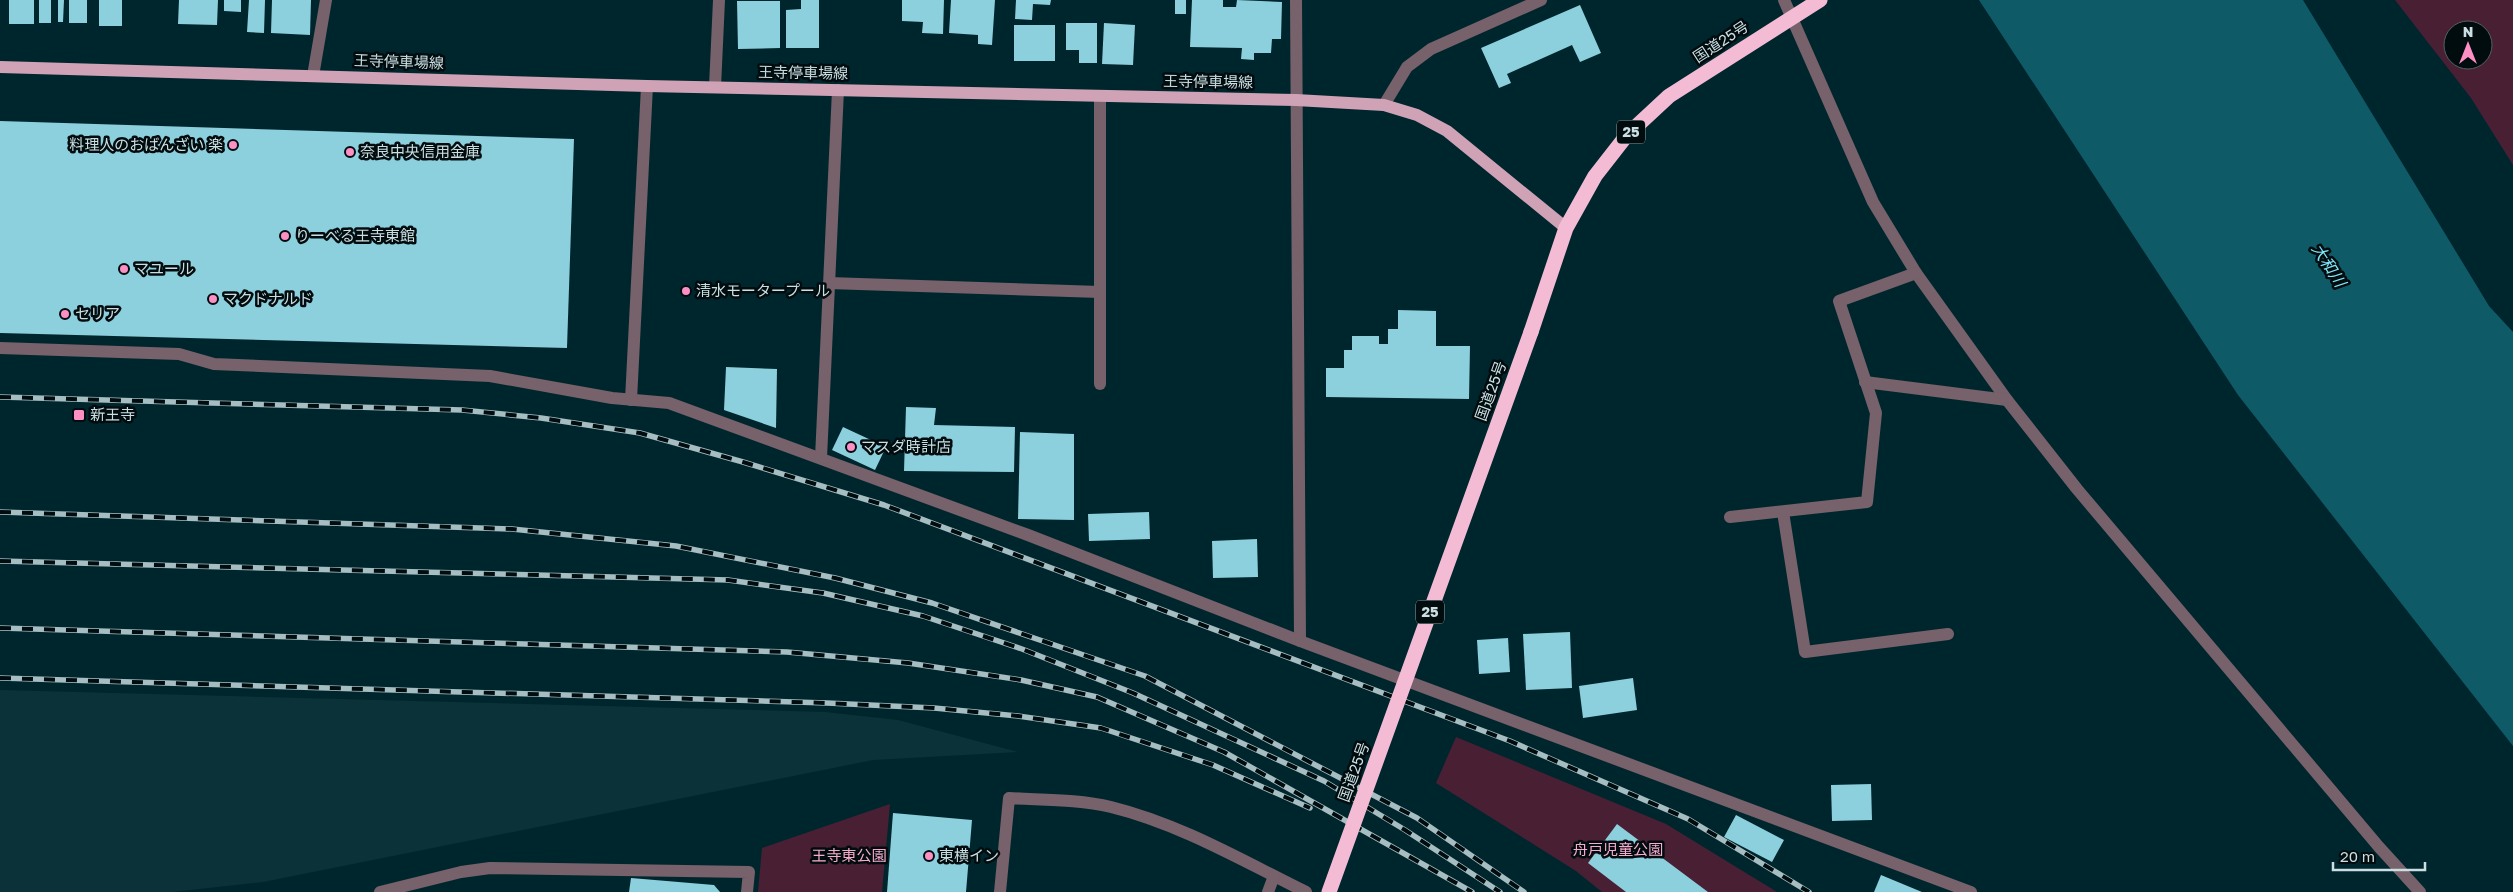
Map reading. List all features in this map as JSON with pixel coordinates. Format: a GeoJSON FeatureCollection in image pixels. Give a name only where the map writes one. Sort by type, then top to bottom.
{"type":"FeatureCollection","features":[{"type":"Feature","properties":{"kind":"highway","name":"国道25号"},"geometry":{"type":"LineString","coordinates":[[1330,892],[1566,228],[1595,176],[1628,135],[1669,96],[1818,1]]}},
{"type":"Feature","properties":{"kind":"main road","name":"王寺停車場線"},"geometry":{"type":"LineString","coordinates":[[0,67],[648,86],[1296,100],[1384,105],[1417,116],[1447,131],[1566,228]]}},
{"type":"Feature","properties":{"kind":"street"},"geometry":{"type":"LineString","coordinates":[[313,76],[326,0]]}},
{"type":"Feature","properties":{"kind":"street"},"geometry":{"type":"LineString","coordinates":[[715,87],[719,0]]}},
{"type":"Feature","properties":{"kind":"street"},"geometry":{"type":"LineString","coordinates":[[1296,0],[1300,641]]}},
{"type":"Feature","properties":{"kind":"street"},"geometry":{"type":"LineString","coordinates":[[1384,105],[1407,67],[1431,49],[1541,0]]}},
{"type":"Feature","properties":{"kind":"street"},"geometry":{"type":"LineString","coordinates":[[1784,0],[1874,202],[1916,273],[2007,400],[2077,489],[2420,892]]}},
{"type":"Feature","properties":{"kind":"street"},"geometry":{"type":"LineString","coordinates":[[631,400],[648,86]]}},
{"type":"Feature","properties":{"kind":"street"},"geometry":{"type":"LineString","coordinates":[[822,458],[838,90]]}},
{"type":"Feature","properties":{"kind":"street"},"geometry":{"type":"LineString","coordinates":[[1100,96],[1100,384]]}},
{"type":"Feature","properties":{"kind":"street"},"geometry":{"type":"LineString","coordinates":[[1730,517],[1867,502],[1876,413],[1839,301],[1916,273]]}},
{"type":"Feature","properties":{"kind":"street"},"geometry":{"type":"LineString","coordinates":[[829,283],[1100,292]]}},
{"type":"Feature","properties":{"kind":"street"},"geometry":{"type":"LineString","coordinates":[[0,348],[179,354],[214,364],[490,376],[631,400],[669,403],[685,407],[1028,535],[1300,641],[1971,892]]}},
{"type":"Feature","properties":{"kind":"street"},"geometry":{"type":"LineString","coordinates":[[1865,382],[2007,400]]}},
{"type":"Feature","properties":{"kind":"street"},"geometry":{"type":"LineString","coordinates":[[1783,512],[1805,652],[1948,634]]}},
{"type":"Feature","properties":{"kind":"street"},"geometry":{"type":"LineString","coordinates":[[1000,892],[1008,798],[1087,802],[1111,807],[1180,831],[1306,892]]}},
{"type":"Feature","properties":{"kind":"street"},"geometry":{"type":"LineString","coordinates":[[380,892],[461,872],[517,866],[749,872],[748,892]]}},
{"type":"Feature","properties":{"kind":"street"},"geometry":{"type":"LineString","coordinates":[[1268,892],[1274,876]]}},
{"type":"Feature","properties":{"kind":"shaded area"},"geometry":{"type":"Polygon","coordinates":[[[0,690],[825,712],[898,720],[1018,752],[873,760],[263,882],[172,892],[0,892],[0,690]]]}},
{"type":"Feature","properties":{"kind":"green space"},"geometry":{"type":"Polygon","coordinates":[[[2395,0],[2513,0],[2513,165],[2471,98],[2449,70],[2493,70],[2493,20],[2443,20],[2443,62],[2395,0]]]}},
{"type":"Feature","properties":{"kind":"green space","name":"舟戸児童公園"},"geometry":{"type":"Polygon","coordinates":[[[1456,737],[1666,824],[1777,892],[1602,892],[1576,871],[1436,783],[1456,737]]]}},
{"type":"Feature","properties":{"kind":"green space","name":"王寺東公園"},"geometry":{"type":"Polygon","coordinates":[[[890,804],[882,892],[758,892],[762,848],[890,804]]]}},
{"type":"Feature","properties":{"kind":"water","name":"大和川"},"geometry":{"type":"Polygon","coordinates":[[[1979,0],[2303,0],[2489,306],[2513,332],[2513,746],[2238,395],[1979,0]]]}},
{"type":"Feature","properties":{"kind":"building"},"geometry":{"type":"Polygon","coordinates":[[[9,0],[34,0],[34,24],[9,24],[9,0]]]}},
{"type":"Feature","properties":{"kind":"building"},"geometry":{"type":"Polygon","coordinates":[[[39,0],[51,0],[51,23],[39,23],[39,0]]]}},
{"type":"Feature","properties":{"kind":"building"},"geometry":{"type":"Polygon","coordinates":[[[58,0],[64,0],[63,22],[58,22],[58,0]]]}},
{"type":"Feature","properties":{"kind":"building"},"geometry":{"type":"Polygon","coordinates":[[[69,0],[87,0],[87,23],[69,23],[69,0]]]}},
{"type":"Feature","properties":{"kind":"building"},"geometry":{"type":"Polygon","coordinates":[[[99,0],[122,0],[122,26],[99,26],[99,0]]]}},
{"type":"Feature","properties":{"kind":"building"},"geometry":{"type":"Polygon","coordinates":[[[179,0],[218,0],[217,25],[178,24],[179,0]]]}},
{"type":"Feature","properties":{"kind":"building"},"geometry":{"type":"Polygon","coordinates":[[[224,0],[241,0],[241,12],[224,11],[224,0]]]}},
{"type":"Feature","properties":{"kind":"building"},"geometry":{"type":"Polygon","coordinates":[[[249,0],[265,0],[264,33],[247,32],[249,0]]]}},
{"type":"Feature","properties":{"kind":"building"},"geometry":{"type":"Polygon","coordinates":[[[272,0],[311,0],[310,35],[271,33],[272,0]]]}},
{"type":"Feature","properties":{"kind":"building"},"geometry":{"type":"Polygon","coordinates":[[[801,0],[819,0],[819,48],[786,48],[786,10],[801,9],[801,0]]]}},
{"type":"Feature","properties":{"kind":"building"},"geometry":{"type":"Polygon","coordinates":[[[902,0],[944,0],[943,34],[922,33],[923,22],[902,21],[902,0]]]}},
{"type":"Feature","properties":{"kind":"building"},"geometry":{"type":"Polygon","coordinates":[[[951,0],[995,0],[992,45],[978,44],[978,35],[949,33],[951,0]]]}},
{"type":"Feature","properties":{"kind":"building"},"geometry":{"type":"Polygon","coordinates":[[[1016,0],[1051,0],[1050,5],[1033,4],[1032,20],[1015,19],[1016,0]]]}},
{"type":"Feature","properties":{"kind":"building"},"geometry":{"type":"Polygon","coordinates":[[[1175,0],[1186,0],[1186,14],[1175,14],[1175,0]]]}},
{"type":"Feature","properties":{"kind":"building"},"geometry":{"type":"Polygon","coordinates":[[[1192,0],[1223,0],[1223,7],[1236,7],[1237,0],[1282,2],[1281,39],[1272,39],[1271,53],[1254,53],[1254,60],[1241,59],[1242,48],[1190,47],[1192,0]]]}},
{"type":"Feature","properties":{"kind":"building"},"geometry":{"type":"Polygon","coordinates":[[[737,1],[780,1],[780,48],[738,49],[737,1]]]}},
{"type":"Feature","properties":{"kind":"building"},"geometry":{"type":"Polygon","coordinates":[[[1580,5],[1601,53],[1580,62],[1572,45],[1507,74],[1511,83],[1499,88],[1481,48],[1580,5]]]}},
{"type":"Feature","properties":{"kind":"building"},"geometry":{"type":"Polygon","coordinates":[[[1066,23],[1097,23],[1097,63],[1079,63],[1079,50],[1066,50],[1066,23]]]}},
{"type":"Feature","properties":{"kind":"building"},"geometry":{"type":"Polygon","coordinates":[[[1104,23],[1135,25],[1133,65],[1102,64],[1104,23]]]}},
{"type":"Feature","properties":{"kind":"building"},"geometry":{"type":"Polygon","coordinates":[[[1014,25],[1055,25],[1055,61],[1014,61],[1014,25]]]}},
{"type":"Feature","properties":{"kind":"building","name":"りーべる王寺東館"},"geometry":{"type":"Polygon","coordinates":[[[0,121],[574,139],[567,348],[0,333],[0,121]]]}},
{"type":"Feature","properties":{"kind":"building"},"geometry":{"type":"Polygon","coordinates":[[[1398,310],[1436,311],[1436,346],[1470,346],[1469,399],[1326,397],[1326,368],[1344,368],[1344,350],[1352,350],[1352,336],[1379,336],[1379,344],[1388,344],[1388,329],[1398,329],[1398,310]]]}},
{"type":"Feature","properties":{"kind":"building"},"geometry":{"type":"Polygon","coordinates":[[[726,367],[777,369],[776,428],[724,410],[726,367]]]}},
{"type":"Feature","properties":{"kind":"building"},"geometry":{"type":"Polygon","coordinates":[[[906,407],[936,408],[934,425],[1015,427],[1014,472],[904,471],[906,407]]]}},
{"type":"Feature","properties":{"kind":"building"},"geometry":{"type":"Polygon","coordinates":[[[843,427],[886,447],[875,470],[832,450],[843,427]]]}},
{"type":"Feature","properties":{"kind":"building"},"geometry":{"type":"Polygon","coordinates":[[[1020,432],[1074,434],[1074,520],[1018,519],[1020,432]]]}},
{"type":"Feature","properties":{"kind":"building"},"geometry":{"type":"Polygon","coordinates":[[[1149,512],[1150,539],[1089,541],[1088,514],[1149,512]]]}},
{"type":"Feature","properties":{"kind":"building"},"geometry":{"type":"Polygon","coordinates":[[[1257,539],[1258,577],[1213,578],[1212,541],[1257,539]]]}},
{"type":"Feature","properties":{"kind":"building"},"geometry":{"type":"Polygon","coordinates":[[[1570,632],[1572,688],[1526,690],[1523,634],[1570,632]]]}},
{"type":"Feature","properties":{"kind":"building"},"geometry":{"type":"Polygon","coordinates":[[[1508,638],[1510,672],[1479,674],[1477,640],[1508,638]]]}},
{"type":"Feature","properties":{"kind":"building"},"geometry":{"type":"Polygon","coordinates":[[[1633,678],[1637,710],[1583,718],[1579,686],[1633,678]]]}},
{"type":"Feature","properties":{"kind":"building"},"geometry":{"type":"Polygon","coordinates":[[[1871,784],[1872,820],[1832,821],[1831,785],[1871,784]]]}},
{"type":"Feature","properties":{"kind":"building","name":"東横イン"},"geometry":{"type":"Polygon","coordinates":[[[893,813],[972,820],[966,892],[887,892],[893,813]]]}},
{"type":"Feature","properties":{"kind":"building"},"geometry":{"type":"Polygon","coordinates":[[[1736,815],[1784,840],[1772,862],[1724,837],[1736,815]]]}},
{"type":"Feature","properties":{"kind":"building"},"geometry":{"type":"Polygon","coordinates":[[[1617,824],[1708,892],[1626,892],[1588,863],[1617,824]]]}},
{"type":"Feature","properties":{"kind":"building"},"geometry":{"type":"Polygon","coordinates":[[[1881,875],[1922,892],[1874,892],[1881,875]]]}},
{"type":"Feature","properties":{"kind":"building"},"geometry":{"type":"Polygon","coordinates":[[[631,878],[714,885],[720,892],[629,892],[631,878]]]}},
{"type":"Feature","properties":{"kind":"railway"},"geometry":{"type":"LineString","coordinates":[[0,397],[462,410],[541,418],[640,433],[884,505],[1510,741],[1688,819],[1809,892]]}},
{"type":"Feature","properties":{"kind":"railway"},"geometry":{"type":"LineString","coordinates":[[0,512],[512,529],[676,546],[835,578],[932,603],[1145,676],[1417,818],[1524,892]]}},
{"type":"Feature","properties":{"kind":"railway"},"geometry":{"type":"LineString","coordinates":[[0,561],[728,580],[823,593],[923,616],[1022,649],[1133,693],[1324,781],[1405,830],[1500,892]]}},
{"type":"Feature","properties":{"kind":"railway"},"geometry":{"type":"LineString","coordinates":[[0,628],[787,652],[908,663],[1021,680],[1097,697],[1224,752],[1472,892]]}},
{"type":"Feature","properties":{"kind":"railway"},"geometry":{"type":"LineString","coordinates":[[0,678],[827,703],[934,708],[1018,716],[1101,728],[1213,765],[1310,808]]}},
{"type":"Feature","properties":{"kind":"place","name":"料理人のおばんざい 楽"},"geometry":{"type":"Point","coordinates":[233,145]}},
{"type":"Feature","properties":{"kind":"place","name":"奈良中央信用金庫"},"geometry":{"type":"Point","coordinates":[350,152]}},
{"type":"Feature","properties":{"kind":"place","name":"りーべる王寺東館"},"geometry":{"type":"Point","coordinates":[285,236]}},
{"type":"Feature","properties":{"kind":"place","name":"マユール"},"geometry":{"type":"Point","coordinates":[124,269]}},
{"type":"Feature","properties":{"kind":"place","name":"清水モータープール"},"geometry":{"type":"Point","coordinates":[686,291]}},
{"type":"Feature","properties":{"kind":"place","name":"マクドナルド"},"geometry":{"type":"Point","coordinates":[213,299]}},
{"type":"Feature","properties":{"kind":"place","name":"セリア"},"geometry":{"type":"Point","coordinates":[65,314]}},
{"type":"Feature","properties":{"kind":"place","name":"新王寺"},"geometry":{"type":"Point","coordinates":[79,415]}},
{"type":"Feature","properties":{"kind":"place","name":"マスダ時計店"},"geometry":{"type":"Point","coordinates":[851,447]}},
{"type":"Feature","properties":{"kind":"place","name":"東横イン"},"geometry":{"type":"Point","coordinates":[929,856]}}]}
